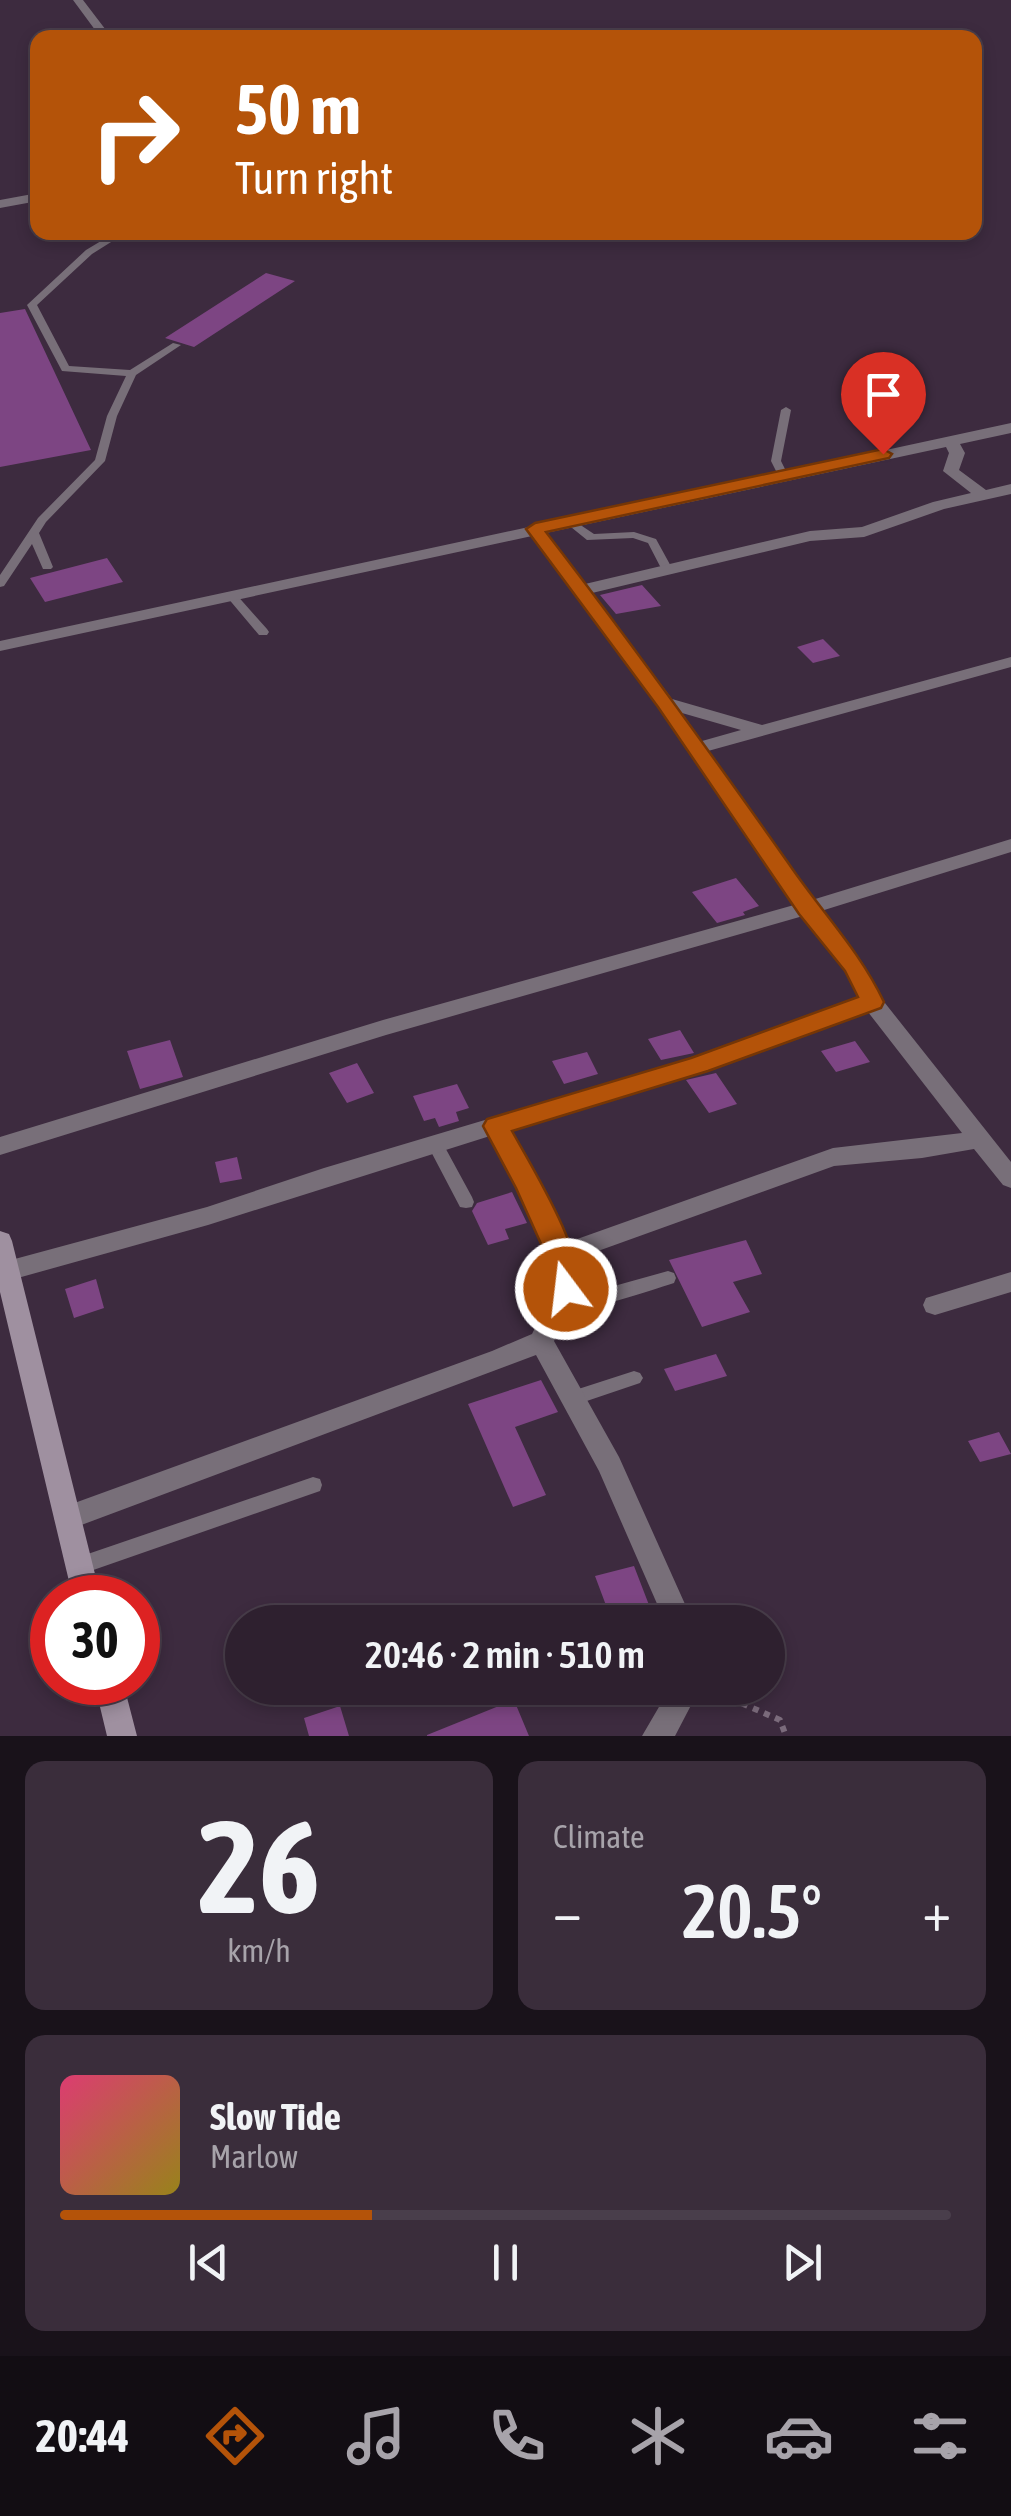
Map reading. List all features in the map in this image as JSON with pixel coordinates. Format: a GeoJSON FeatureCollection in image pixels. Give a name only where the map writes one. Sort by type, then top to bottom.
{"type":"FeatureCollection","features":[{"type":"Feature","properties":{"kind":"street"},"geometry":{"type":"LineString","coordinates":[[78,0],[101,30]]}},
{"type":"Feature","properties":{"kind":"street"},"geometry":{"type":"LineString","coordinates":[[0,204],[30,198]]}},
{"type":"Feature","properties":{"kind":"street"},"geometry":{"type":"LineString","coordinates":[[0,646],[1011,428]]}},
{"type":"Feature","properties":{"kind":"street"},"geometry":{"type":"LineString","coordinates":[[950,440],[957,453],[951,471],[983,495]]}},
{"type":"Feature","properties":{"kind":"street"},"geometry":{"type":"LineString","coordinates":[[582,590],[810,536],[864,532],[899,516],[1011,489]]}},
{"type":"Feature","properties":{"kind":"street"},"geometry":{"type":"LineString","coordinates":[[535,529],[666,703],[808,908],[856,967],[872,1002],[1011,1179]]}},
{"type":"Feature","properties":{"kind":"street"},"geometry":{"type":"LineString","coordinates":[[698,748],[1011,662]]}},
{"type":"Feature","properties":{"kind":"street"},"geometry":{"type":"LineString","coordinates":[[666,703],[762,730]]}},
{"type":"Feature","properties":{"kind":"street"},"geometry":{"type":"LineString","coordinates":[[0,1146],[382,1028],[558,982],[1011,845]]}},
{"type":"Feature","properties":{"kind":"street"},"geometry":{"type":"LineString","coordinates":[[7,1271],[208,1216],[700,1064],[872,1002]]}},
{"type":"Feature","properties":{"kind":"street"},"geometry":{"type":"LineString","coordinates":[[68,1518],[501,1360],[541,1341],[566,1289],[560,1255],[496,1126]]}},
{"type":"Feature","properties":{"kind":"street"},"geometry":{"type":"LineString","coordinates":[[560,1255],[833,1157],[979,1139]]}},
{"type":"Feature","properties":{"kind":"street"},"geometry":{"type":"LineString","coordinates":[[0,1241],[82,1575]]}},
{"type":"Feature","properties":{"kind":"street"},"geometry":{"type":"LineString","coordinates":[[935,1305],[1011,1282]]}},
{"type":"Feature","properties":{"kind":"street"},"geometry":{"type":"LineString","coordinates":[[541,1341],[610,1465],[672,1605]]}},
{"type":"Feature","properties":{"kind":"street"},"geometry":{"type":"LineString","coordinates":[[114,1705],[122,1736]]}},
{"type":"Feature","properties":{"kind":"street"},"geometry":{"type":"LineString","coordinates":[[657,1736],[677,1705]]}},
{"type":"Feature","properties":{"kind":"lane"},"geometry":{"type":"LineString","coordinates":[[109,240],[89,252],[32,304],[64,368],[132,373]]}},
{"type":"Feature","properties":{"kind":"lane"},"geometry":{"type":"LineString","coordinates":[[0,584],[33,533],[100,461],[112,416],[132,373],[176,344]]}},
{"type":"Feature","properties":{"kind":"lane"},"geometry":{"type":"LineString","coordinates":[[782,476],[776,461],[786,410]]}},
{"type":"Feature","properties":{"kind":"lane"},"geometry":{"type":"LineString","coordinates":[[570,521],[591,538],[642,536],[659,549],[667,570]]}},
{"type":"Feature","properties":{"kind":"lane"},"geometry":{"type":"LineString","coordinates":[[33,533],[47,567]]}},
{"type":"Feature","properties":{"kind":"lane"},"geometry":{"type":"LineString","coordinates":[[231,596],[263,632]]}},
{"type":"Feature","properties":{"kind":"lane"},"geometry":{"type":"LineString","coordinates":[[436,1144],[466,1202]]}},
{"type":"Feature","properties":{"kind":"lane"},"geometry":{"type":"LineString","coordinates":[[561,1301],[588,1300],[668,1278]]}},
{"type":"Feature","properties":{"kind":"lane"},"geometry":{"type":"LineString","coordinates":[[572,1398],[634,1378]]}},
{"type":"Feature","properties":{"kind":"lane"},"geometry":{"type":"LineString","coordinates":[[80,1566],[313,1486]]}},
{"type":"Feature","properties":{"kind":"path"},"geometry":{"type":"LineString","coordinates":[[745,1705],[780,1720],[786,1736]]}},
{"type":"Feature","properties":{"kind":"building"},"geometry":{"type":"Polygon","coordinates":[[[266,273],[295,281],[194,347],[165,338],[266,273]]]}},
{"type":"Feature","properties":{"kind":"building"},"geometry":{"type":"Polygon","coordinates":[[[25,309],[91,450],[0,467],[0,313],[25,309]]]}},
{"type":"Feature","properties":{"kind":"building"},"geometry":{"type":"Polygon","coordinates":[[[107,558],[123,582],[45,602],[30,578],[107,558]]]}},
{"type":"Feature","properties":{"kind":"building"},"geometry":{"type":"Polygon","coordinates":[[[642,585],[661,606],[616,614],[600,595],[642,585]]]}},
{"type":"Feature","properties":{"kind":"building"},"geometry":{"type":"Polygon","coordinates":[[[823,639],[840,656],[813,663],[797,647],[823,639]]]}},
{"type":"Feature","properties":{"kind":"building"},"geometry":{"type":"Polygon","coordinates":[[[736,878],[759,906],[743,912],[745,915],[717,923],[692,892],[736,878]]]}},
{"type":"Feature","properties":{"kind":"building"},"geometry":{"type":"Polygon","coordinates":[[[680,1030],[694,1053],[661,1060],[648,1039],[680,1030]]]}},
{"type":"Feature","properties":{"kind":"building"},"geometry":{"type":"Polygon","coordinates":[[[170,1040],[183,1077],[140,1089],[127,1051],[170,1040]]]}},
{"type":"Feature","properties":{"kind":"building"},"geometry":{"type":"Polygon","coordinates":[[[855,1041],[870,1062],[836,1072],[821,1051],[855,1041]]]}},
{"type":"Feature","properties":{"kind":"building"},"geometry":{"type":"Polygon","coordinates":[[[587,1052],[598,1074],[564,1084],[552,1061],[587,1052]]]}},
{"type":"Feature","properties":{"kind":"building"},"geometry":{"type":"Polygon","coordinates":[[[357,1063],[374,1093],[347,1103],[329,1073],[357,1063]]]}},
{"type":"Feature","properties":{"kind":"building"},"geometry":{"type":"Polygon","coordinates":[[[716,1073],[737,1104],[709,1113],[686,1080],[716,1073]]]}},
{"type":"Feature","properties":{"kind":"building"},"geometry":{"type":"Polygon","coordinates":[[[457,1084],[469,1108],[456,1112],[459,1121],[439,1127],[435,1118],[424,1121],[413,1096],[457,1084]]]}},
{"type":"Feature","properties":{"kind":"building"},"geometry":{"type":"Polygon","coordinates":[[[237,1157],[242,1179],[220,1183],[215,1162],[237,1157]]]}},
{"type":"Feature","properties":{"kind":"building"},"geometry":{"type":"Polygon","coordinates":[[[512,1192],[527,1223],[505,1229],[509,1239],[488,1245],[472,1211],[477,1203],[512,1192]]]}},
{"type":"Feature","properties":{"kind":"building"},"geometry":{"type":"Polygon","coordinates":[[[746,1240],[762,1274],[733,1282],[750,1312],[702,1327],[669,1260],[746,1240]]]}},
{"type":"Feature","properties":{"kind":"building"},"geometry":{"type":"Polygon","coordinates":[[[96,1279],[104,1308],[74,1318],[65,1289],[96,1279]]]}},
{"type":"Feature","properties":{"kind":"building"},"geometry":{"type":"Polygon","coordinates":[[[716,1354],[727,1376],[675,1391],[664,1369],[716,1354]]]}},
{"type":"Feature","properties":{"kind":"building"},"geometry":{"type":"Polygon","coordinates":[[[541,1380],[558,1412],[515,1427],[546,1495],[513,1507],[468,1404],[541,1380]]]}},
{"type":"Feature","properties":{"kind":"building"},"geometry":{"type":"Polygon","coordinates":[[[999,1432],[1011,1454],[980,1462],[968,1441],[999,1432]]]}},
{"type":"Feature","properties":{"kind":"building"},"geometry":{"type":"Polygon","coordinates":[[[634,1566],[649,1605],[606,1605],[595,1576],[634,1566]]]}},
{"type":"Feature","properties":{"kind":"building"},"geometry":{"type":"Polygon","coordinates":[[[502,1705],[516,1705],[529,1736],[427,1736],[502,1705]]]}},
{"type":"Feature","properties":{"kind":"building"},"geometry":{"type":"Polygon","coordinates":[[[340,1706],[349,1736],[309,1736],[304,1718],[340,1706]]]}},
{"type":"Feature","properties":{"kind":"route"},"geometry":{"type":"LineString","coordinates":[[566,1289],[560,1255],[496,1126],[700,1064],[872,1002],[856,967],[808,908],[666,703],[535,529],[883,454]]}}]}
